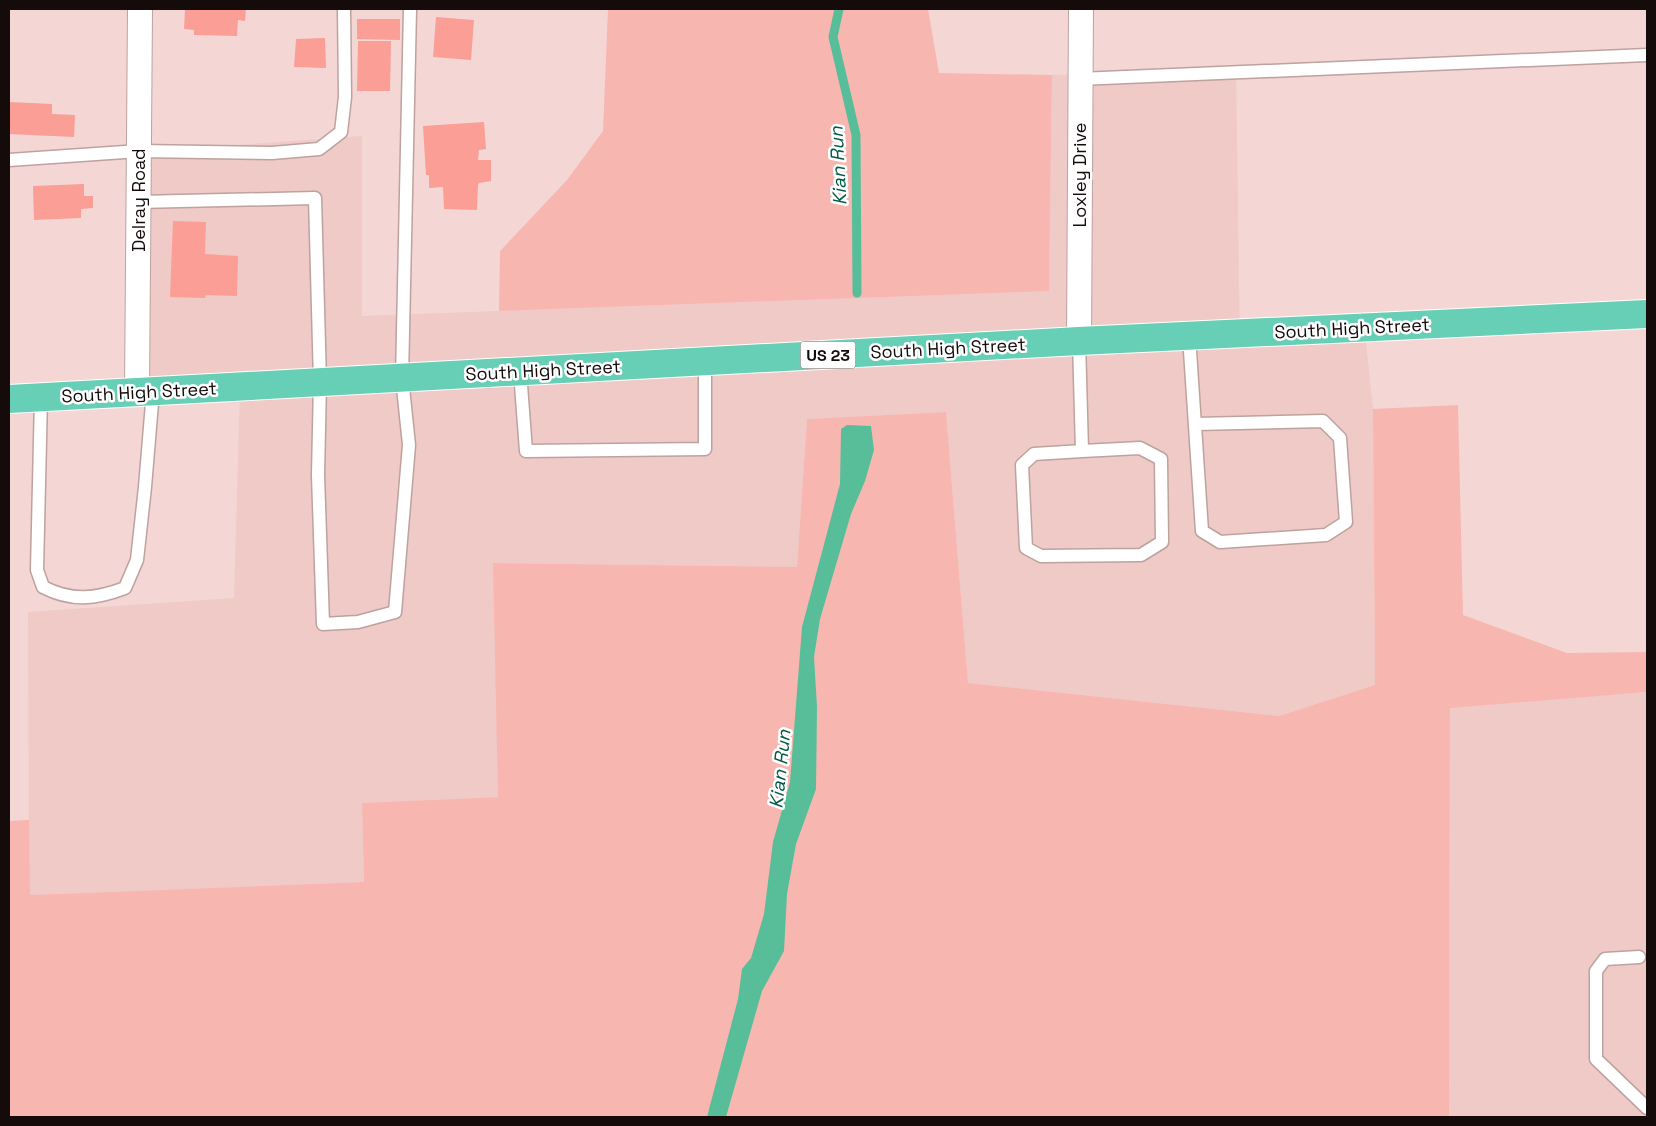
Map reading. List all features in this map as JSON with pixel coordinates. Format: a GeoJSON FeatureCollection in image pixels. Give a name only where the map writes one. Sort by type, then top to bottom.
{"type":"FeatureCollection","features":[{"type":"Feature","properties":{"kind":"main road","name":"South High Street"},"geometry":{"type":"LineString","coordinates":[[9,399],[1079,341],[1647,314]]}},
{"type":"Feature","properties":{"kind":"street","name":"Delray Road"},"geometry":{"type":"LineString","coordinates":[[140,9],[138,202],[145,391]]}},
{"type":"Feature","properties":{"kind":"street","name":"Loxley Drive"},"geometry":{"type":"LineString","coordinates":[[1079,341],[1081,9]]}},
{"type":"Feature","properties":{"kind":"lane"},"geometry":{"type":"LineString","coordinates":[[9,160],[138,151],[272,153],[319,149],[341,132],[345,97],[344,9]]}},
{"type":"Feature","properties":{"kind":"lane"},"geometry":{"type":"LineString","coordinates":[[138,202],[315,198],[320,382],[318,475],[323,624],[358,622],[395,612],[409,445],[402,378],[410,9]]}},
{"type":"Feature","properties":{"kind":"lane"},"geometry":{"type":"LineString","coordinates":[[1080,79],[1647,55]]}},
{"type":"Feature","properties":{"kind":"lane"},"geometry":{"type":"LineString","coordinates":[[1189,336],[1202,530],[1220,542],[1326,535],[1346,522],[1340,438],[1323,421],[1196,424]]}},
{"type":"Feature","properties":{"kind":"lane"},"geometry":{"type":"LineString","coordinates":[[1079,341],[1082,451]]}},
{"type":"Feature","properties":{"kind":"lane"},"geometry":{"type":"LineString","coordinates":[[520,372],[526,451],[705,449],[705,362]]}},
{"type":"Feature","properties":{"kind":"lane"},"geometry":{"type":"LineString","coordinates":[[41,397],[37,570],[43,587],[60,596],[100,598],[125,588],[137,560],[146,487],[145,391]]}},
{"type":"Feature","properties":{"kind":"lane"},"geometry":{"type":"LineString","coordinates":[[1140,448],[1161,459],[1162,542],[1141,555],[1041,556],[1026,548],[1022,465],[1034,454],[1082,451],[1140,448]]}},
{"type":"Feature","properties":{"kind":"lane"},"geometry":{"type":"LineString","coordinates":[[1638,957],[1605,959],[1596,971],[1596,1060],[1647,1108]]}},
{"type":"Feature","properties":{"kind":"shaded area"},"geometry":{"type":"Polygon","coordinates":[[[608,9],[928,9],[939,73],[1052,75],[1049,291],[499,311],[500,251],[567,180],[603,131],[608,9]]]}},
{"type":"Feature","properties":{"kind":"shaded area"},"geometry":{"type":"Polygon","coordinates":[[[1236,68],[1240,346],[1366,342],[1373,409],[1375,685],[1279,716],[968,683],[946,412],[807,419],[797,567],[494,563],[498,797],[362,803],[364,882],[29,895],[28,612],[234,598],[240,391],[136,396],[140,152],[362,136],[362,316],[1049,291],[1052,75],[1236,68]]]}},
{"type":"Feature","properties":{"kind":"shaded area"},"geometry":{"type":"Polygon","coordinates":[[[1458,405],[1463,615],[1567,653],[1647,652],[1647,692],[1450,708],[1449,1117],[9,1117],[9,821],[29,820],[30,895],[364,882],[362,803],[498,797],[493,563],[797,567],[807,419],[946,412],[968,683],[1279,716],[1375,685],[1373,409],[1458,405]]]}},
{"type":"Feature","properties":{"kind":"shaded area"},"geometry":{"type":"Polygon","coordinates":[[[847,425],[871,426],[874,450],[865,481],[851,514],[820,619],[814,657],[817,707],[816,789],[796,844],[787,894],[784,951],[762,991],[726,1117],[707,1117],[738,999],[742,969],[751,958],[764,914],[773,842],[790,782],[802,627],[840,484],[841,429],[847,425]]]}},
{"type":"Feature","properties":{"kind":"shaded area"},"geometry":{"type":"Polygon","coordinates":[[[1647,692],[1647,1117],[1449,1117],[1450,707],[1647,692]]]}},
{"type":"Feature","properties":{"kind":"building"},"geometry":{"type":"Polygon","coordinates":[[[185,9],[246,9],[245,21],[238,20],[237,36],[194,35],[194,30],[184,29],[185,9]]]}},
{"type":"Feature","properties":{"kind":"building"},"geometry":{"type":"Polygon","coordinates":[[[436,17],[474,20],[471,60],[433,57],[436,17]]]}},
{"type":"Feature","properties":{"kind":"building"},"geometry":{"type":"Polygon","coordinates":[[[357,19],[400,19],[400,40],[357,39],[357,19]]]}},
{"type":"Feature","properties":{"kind":"building"},"geometry":{"type":"Polygon","coordinates":[[[325,38],[326,68],[294,67],[296,39],[325,38]]]}},
{"type":"Feature","properties":{"kind":"building"},"geometry":{"type":"Polygon","coordinates":[[[358,41],[391,41],[390,91],[357,91],[358,41]]]}},
{"type":"Feature","properties":{"kind":"building"},"geometry":{"type":"Polygon","coordinates":[[[9,102],[52,104],[52,114],[75,115],[74,137],[9,134],[9,102]]]}},
{"type":"Feature","properties":{"kind":"building"},"geometry":{"type":"Polygon","coordinates":[[[484,122],[486,149],[479,150],[478,160],[491,160],[491,181],[479,183],[478,185],[477,210],[444,209],[443,187],[429,188],[429,175],[426,175],[423,126],[484,122]]]}},
{"type":"Feature","properties":{"kind":"building"},"geometry":{"type":"Polygon","coordinates":[[[84,184],[84,196],[93,196],[93,208],[81,209],[81,218],[34,220],[33,186],[84,184]]]}},
{"type":"Feature","properties":{"kind":"building"},"geometry":{"type":"Polygon","coordinates":[[[173,221],[206,222],[205,254],[238,256],[237,296],[206,295],[205,298],[170,297],[173,221]]]}},
{"type":"Feature","properties":{"kind":"waterway","name":"Kian Run"},"geometry":{"type":"LineString","coordinates":[[839,9],[833,37],[856,135],[857,293]]}}]}
